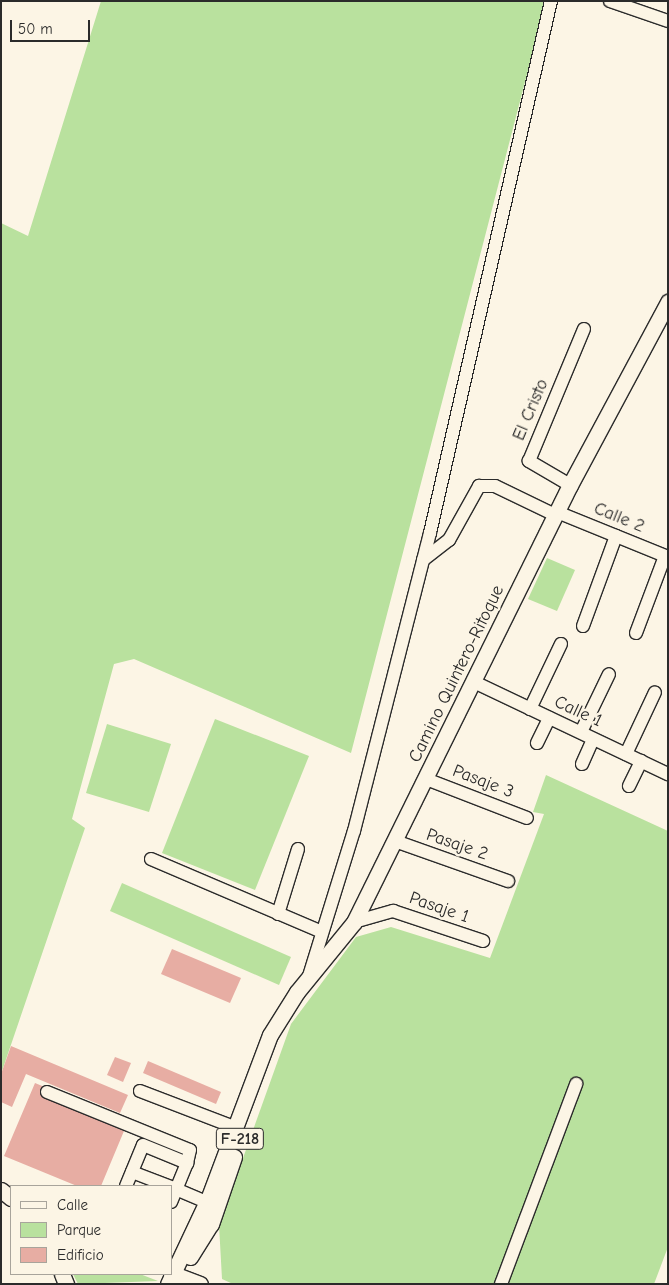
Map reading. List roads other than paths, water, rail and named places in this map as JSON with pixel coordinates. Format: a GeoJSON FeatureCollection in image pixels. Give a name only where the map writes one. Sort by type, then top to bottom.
{"type":"FeatureCollection","features":[{"type":"Feature","properties":{"kind":"main road","name":"Camino Quintero-Ritoque"},"geometry":{"type":"LineString","coordinates":[[172,1275],[207,1202],[263,1050],[308,978],[354,922],[570,485],[668,302]]}},
{"type":"Feature","properties":{"kind":"main road","name":"Camino Quintero-Ritoque"},"geometry":{"type":"LineString","coordinates":[[171,1277],[211,1224],[243,1131],[263,1050]]}},
{"type":"Feature","properties":{"kind":"main road"},"geometry":{"type":"LineString","coordinates":[[207,1202],[212,1211],[211,1224]]}},
{"type":"Feature","properties":{"kind":"main road"},"geometry":{"type":"LineString","coordinates":[[171,1277],[200,1284]]}},
{"type":"Feature","properties":{"kind":"street"},"geometry":{"type":"LineString","coordinates":[[308,978],[354,831],[423,560],[551,1]]}},
{"type":"Feature","properties":{"kind":"street"},"geometry":{"type":"LineString","coordinates":[[610,1],[668,21]]}},
{"type":"Feature","properties":{"kind":"street","name":"El Cristo"},"geometry":{"type":"LineString","coordinates":[[570,485],[529,461],[584,329]]}},
{"type":"Feature","properties":{"kind":"street","name":"Calle 2"},"geometry":{"type":"LineString","coordinates":[[423,560],[449,540],[479,486],[500,487],[556,513],[666,556]]}},
{"type":"Feature","properties":{"kind":"street"},"geometry":{"type":"LineString","coordinates":[[583,626],[616,536]]}},
{"type":"Feature","properties":{"kind":"street"},"geometry":{"type":"LineString","coordinates":[[636,633],[666,556]]}},
{"type":"Feature","properties":{"kind":"street"},"geometry":{"type":"LineString","coordinates":[[530,709],[561,644]]}},
{"type":"Feature","properties":{"kind":"street"},"geometry":{"type":"LineString","coordinates":[[581,732],[609,674]]}},
{"type":"Feature","properties":{"kind":"street","name":"Calle 1"},"geometry":{"type":"LineString","coordinates":[[474,682],[668,774]]}},
{"type":"Feature","properties":{"kind":"street"},"geometry":{"type":"LineString","coordinates":[[626,754],[655,692]]}},
{"type":"Feature","properties":{"kind":"street"},"geometry":{"type":"LineString","coordinates":[[537,742],[550,718]]}},
{"type":"Feature","properties":{"kind":"street"},"geometry":{"type":"LineString","coordinates":[[582,764],[593,739]]}},
{"type":"Feature","properties":{"kind":"street"},"geometry":{"type":"LineString","coordinates":[[630,786],[641,761]]}},
{"type":"Feature","properties":{"kind":"street","name":"Pasaje 3"},"geometry":{"type":"LineString","coordinates":[[426,779],[527,818]]}},
{"type":"Feature","properties":{"kind":"street","name":"Pasaje 2"},"geometry":{"type":"LineString","coordinates":[[395,841],[508,881]]}},
{"type":"Feature","properties":{"kind":"street"},"geometry":{"type":"LineString","coordinates":[[278,914],[298,850]]}},
{"type":"Feature","properties":{"kind":"street"},"geometry":{"type":"LineString","coordinates":[[151,859],[322,932]]}},
{"type":"Feature","properties":{"kind":"street","name":"Pasaje 1"},"geometry":{"type":"LineString","coordinates":[[354,922],[393,910],[483,941]]}},
{"type":"Feature","properties":{"kind":"street"},"geometry":{"type":"LineString","coordinates":[[501,1284],[576,1084]]}},
{"type":"Feature","properties":{"kind":"street"},"geometry":{"type":"LineString","coordinates":[[47,1092],[190,1150],[187,1162],[172,1187],[207,1202]]}},
{"type":"Feature","properties":{"kind":"street"},"geometry":{"type":"LineString","coordinates":[[140,1092],[234,1127]]}},
{"type":"Feature","properties":{"kind":"street"},"geometry":{"type":"LineString","coordinates":[[126,1185],[143,1145],[187,1162]]}},
{"type":"Feature","properties":{"kind":"street"},"geometry":{"type":"LineString","coordinates":[[132,1172],[167,1185]]}}]}
